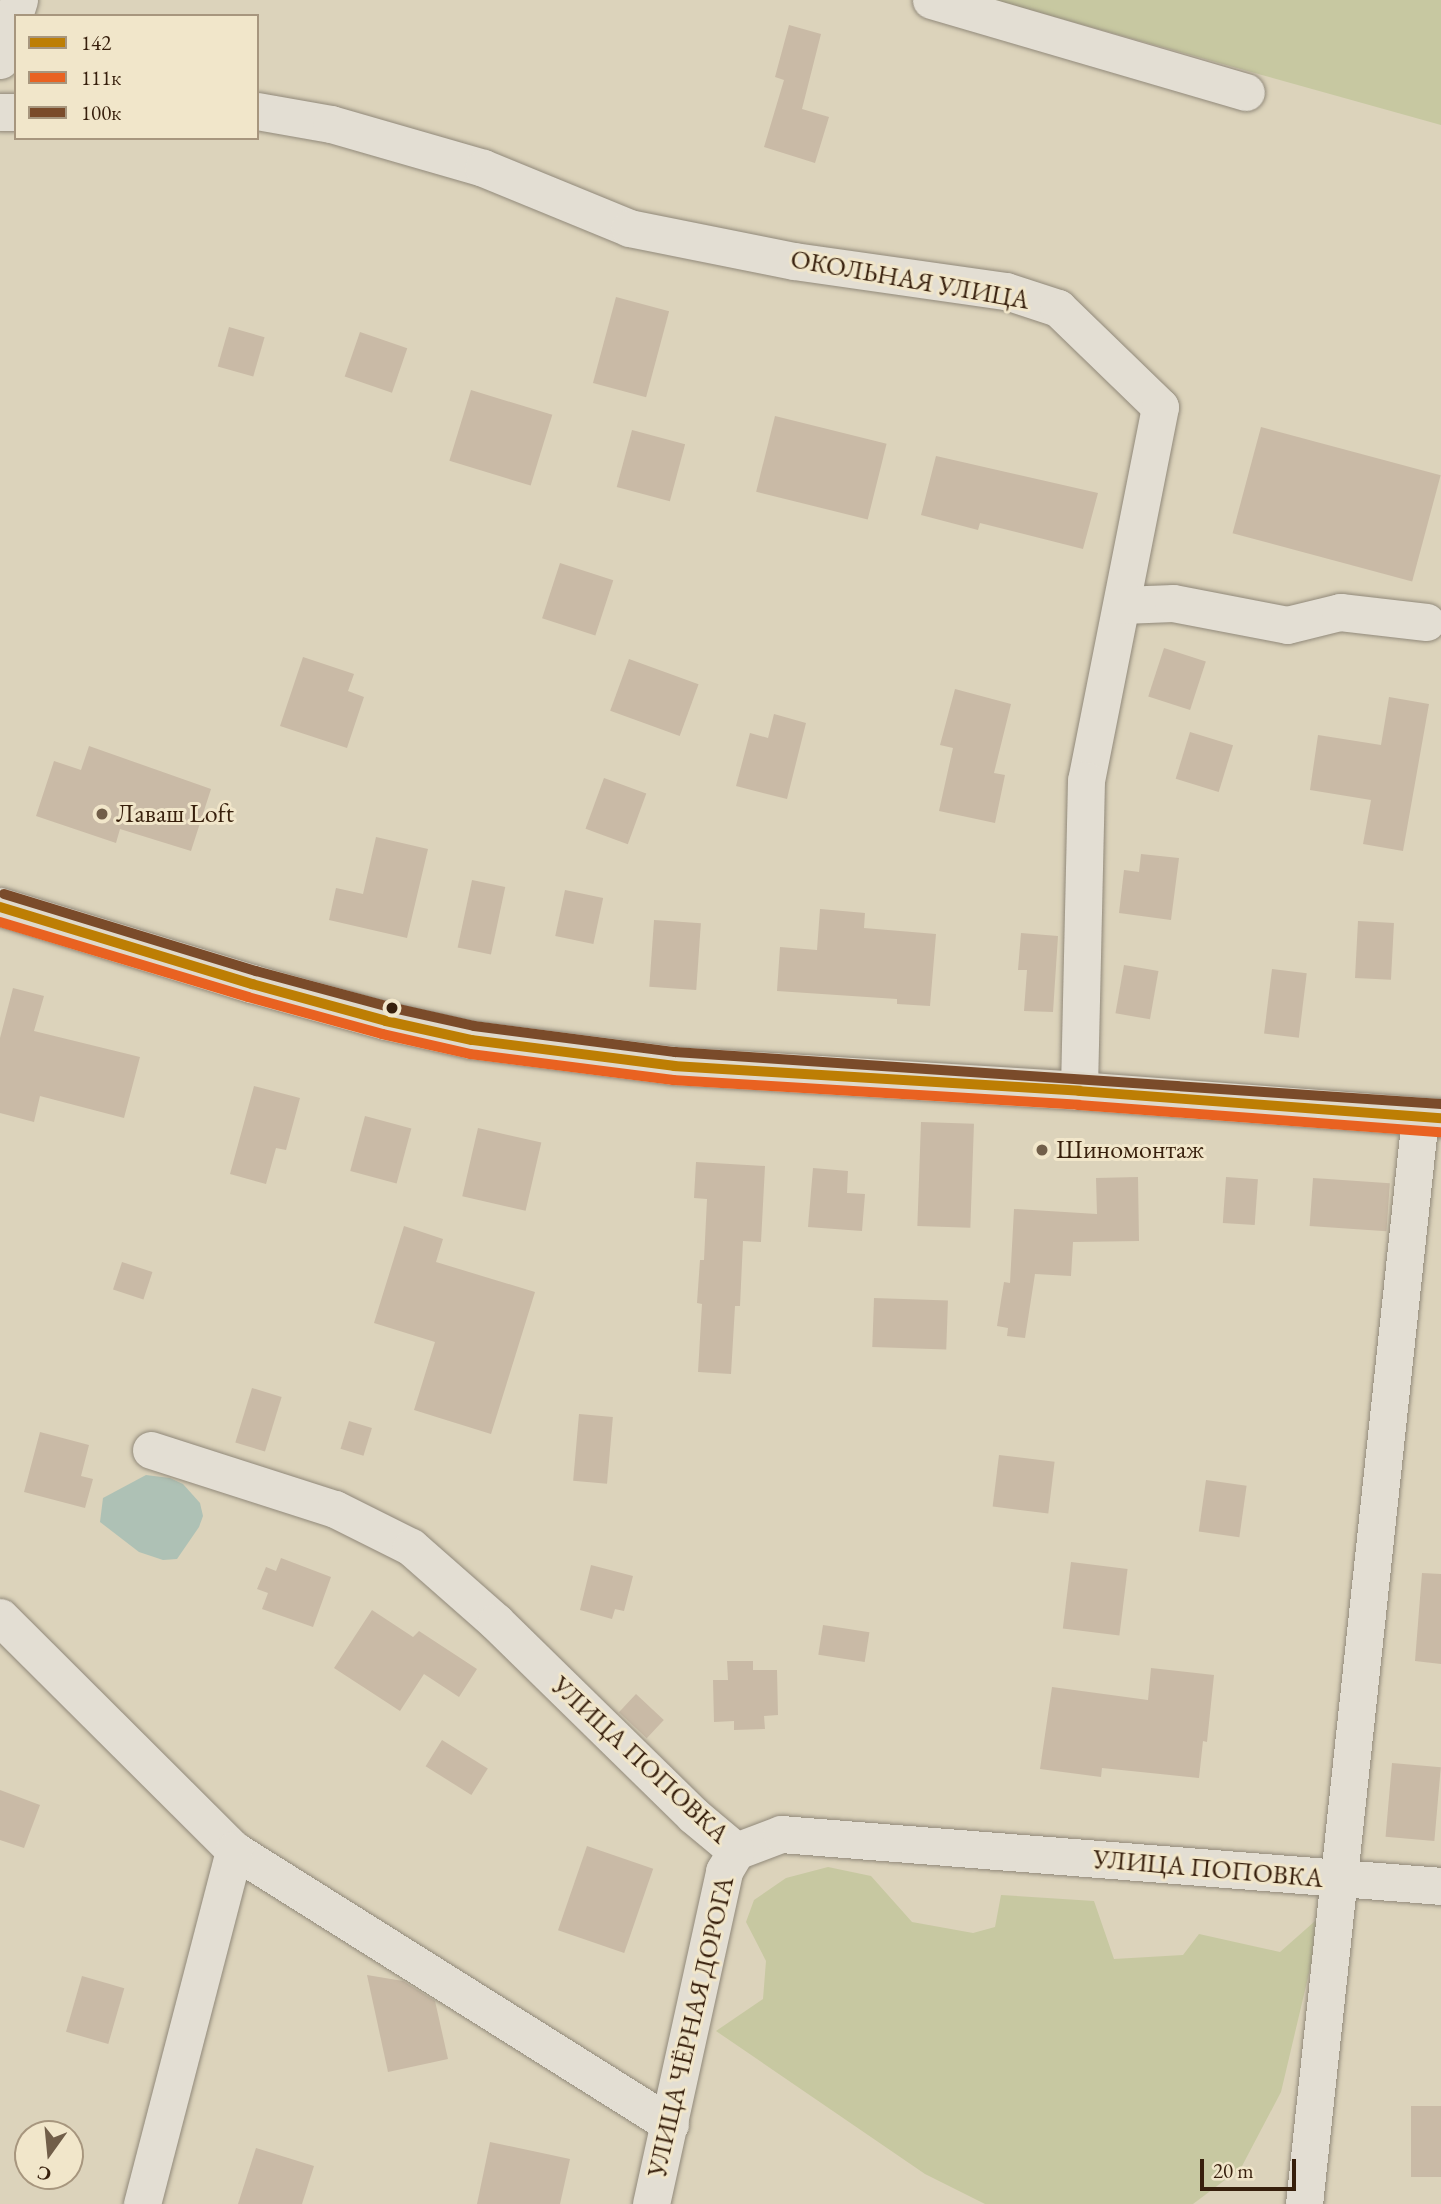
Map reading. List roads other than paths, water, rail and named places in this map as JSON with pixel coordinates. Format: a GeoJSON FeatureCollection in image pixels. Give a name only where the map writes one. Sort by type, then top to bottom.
{"type":"FeatureCollection","features":[{"type":"Feature","properties":{"kind":"main road"},"geometry":{"type":"LineString","coordinates":[[0,907],[253,984],[386,1021],[472,1041],[674,1066],[1079,1091],[1430,1118]]}},
{"type":"Feature","properties":{"kind":"street"},"geometry":{"type":"LineString","coordinates":[[930,0],[1246,92]]}},
{"type":"Feature","properties":{"kind":"street"},"geometry":{"type":"LineString","coordinates":[[0,60],[14,16]]}},
{"type":"Feature","properties":{"kind":"street","name":"ОКОЛЬНАЯ УЛИЦА"},"geometry":{"type":"LineString","coordinates":[[259,111],[331,124],[483,168],[629,229],[794,261],[1006,291],[1058,308],[1160,407],[1122,605]]}},
{"type":"Feature","properties":{"kind":"street"},"geometry":{"type":"LineString","coordinates":[[1079,1091],[1086,780],[1122,605],[1173,603],[1287,625],[1340,612],[1426,622]]}},
{"type":"Feature","properties":{"kind":"street"},"geometry":{"type":"LineString","coordinates":[[1304,2204],[1430,1118]]}},
{"type":"Feature","properties":{"kind":"street","name":"УЛИЦА ПОПОВКА"},"geometry":{"type":"LineString","coordinates":[[151,1450],[335,1510],[411,1547],[496,1622],[693,1815],[736,1851],[781,1834],[1441,1886]]}},
{"type":"Feature","properties":{"kind":"street"},"geometry":{"type":"LineString","coordinates":[[0,1617],[234,1850],[670,2124]]}},
{"type":"Feature","properties":{"kind":"street"},"geometry":{"type":"LineString","coordinates":[[142,2204],[234,1850]]}},
{"type":"Feature","properties":{"kind":"street","name":"УЛИЦА ЧЁРНАЯ ДОРОГА"},"geometry":{"type":"LineString","coordinates":[[651,2204],[724,1871],[736,1851]]}},
{"type":"Feature","properties":{"kind":"place","name":"Лаваш Loft"},"geometry":{"type":"Point","coordinates":[102,814]}},
{"type":"Feature","properties":{"kind":"place","name":"Шиномонтаж"},"geometry":{"type":"Point","coordinates":[1042,1150]}}]}
